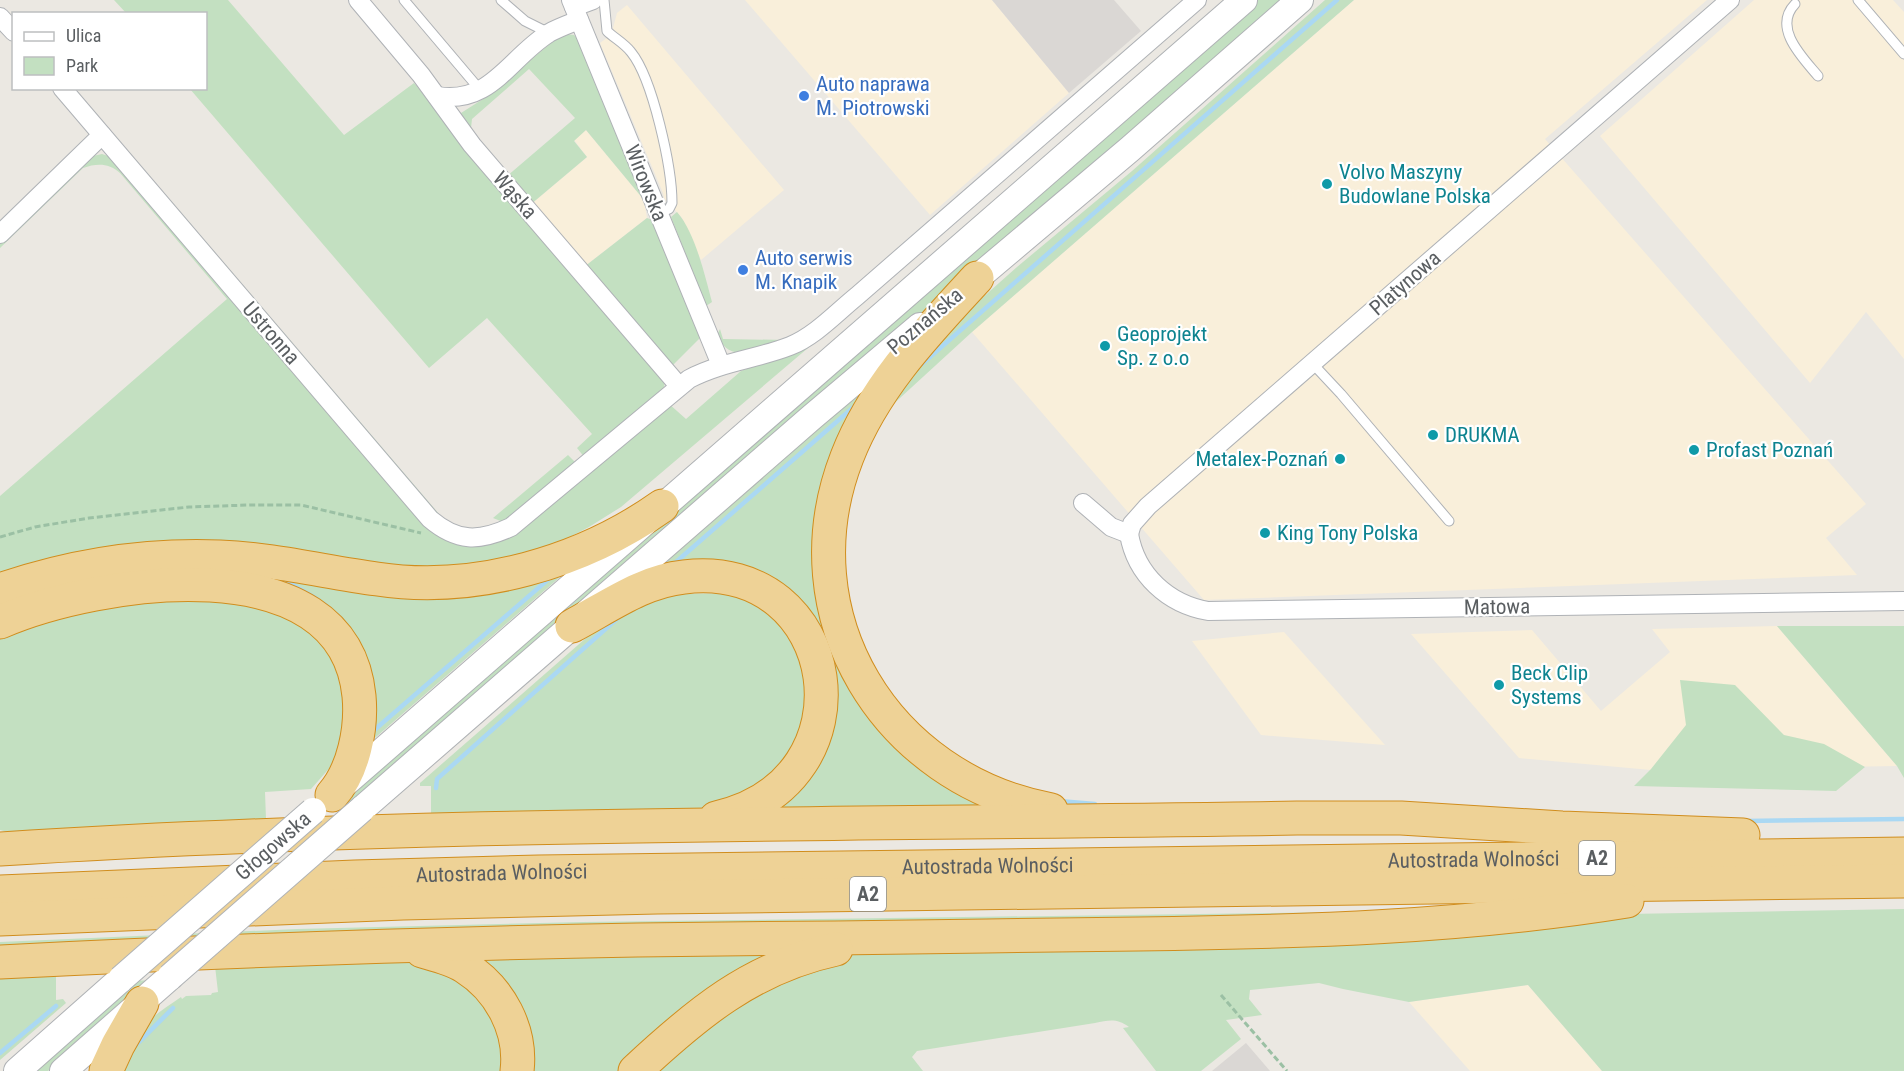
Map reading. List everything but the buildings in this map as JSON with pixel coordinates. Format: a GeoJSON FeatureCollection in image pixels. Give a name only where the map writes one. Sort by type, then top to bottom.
{"type":"FeatureCollection","features":[{"type":"Feature","properties":{"kind":"highway"},"geometry":{"type":"LineString","coordinates":[[977,278],[922,338],[891,378],[866,417],[847,457],[834,500],[829,544],[836,615],[854,663],[877,702],[893,723],[930,759],[971,784],[1014,801],[1073,815],[1115,820]]}},
{"type":"Feature","properties":{"kind":"highway"},"geometry":{"type":"LineString","coordinates":[[0,590],[98,565],[184,557],[254,560],[392,581],[425,583],[473,579],[538,565],[602,542],[635,526],[663,506]]}},
{"type":"Feature","properties":{"kind":"highway"},"geometry":{"type":"LineString","coordinates":[[561,635],[654,583],[682,577],[723,576],[738,579],[758,588],[783,606],[800,627],[815,655],[822,686],[821,716],[812,746],[803,762],[789,779],[769,795],[738,812],[707,820],[664,826]]}},
{"type":"Feature","properties":{"kind":"highway"},"geometry":{"type":"LineString","coordinates":[[0,622],[77,598],[153,587],[226,587],[260,592],[289,600],[316,616],[336,636],[350,659],[357,683],[360,716],[356,741],[344,776],[323,803]]}},
{"type":"Feature","properties":{"kind":"highway"},"geometry":{"type":"LineString","coordinates":[[0,849],[356,832],[1308,818],[1418,819],[1562,828],[1753,835],[1836,855]]}},
{"type":"Feature","properties":{"kind":"highway"},"geometry":{"type":"LineString","coordinates":[[0,836],[57,845]]}},
{"type":"Feature","properties":{"kind":"highway","name":"Autostrada Wolności"},"geometry":{"type":"LineString","coordinates":[[0,892],[539,872],[1904,854]]}},
{"type":"Feature","properties":{"kind":"highway","name":"Autostrada Wolności"},"geometry":{"type":"LineString","coordinates":[[0,919],[403,903],[645,897],[1904,880]]}},
{"type":"Feature","properties":{"kind":"highway"},"geometry":{"type":"LineString","coordinates":[[0,962],[375,946],[668,939],[1212,933],[1353,928],[1560,912],[1736,883]]}},
{"type":"Feature","properties":{"kind":"highway"},"geometry":{"type":"LineString","coordinates":[[635,1071],[696,1016],[750,980],[782,965],[818,953],[900,937]]}},
{"type":"Feature","properties":{"kind":"highway"},"geometry":{"type":"LineString","coordinates":[[375,946],[405,948],[440,957],[465,967],[479,977],[499,999],[508,1016],[516,1044],[517,1071]]}},
{"type":"Feature","properties":{"kind":"highway"},"geometry":{"type":"LineString","coordinates":[[106,1071],[132,991]]}},
{"type":"Feature","properties":{"kind":"main road","name":"Poznańska"},"geometry":{"type":"LineString","coordinates":[[531,621],[1244,0]]}},
{"type":"Feature","properties":{"kind":"main road","name":"Poznańska"},"geometry":{"type":"LineString","coordinates":[[561,635],[1300,0]]}},
{"type":"Feature","properties":{"kind":"main road","name":"Głogowska"},"geometry":{"type":"LineString","coordinates":[[63,1071],[132,991],[323,803],[531,621]]}},
{"type":"Feature","properties":{"kind":"main road","name":"Głogowska"},"geometry":{"type":"LineString","coordinates":[[17,1071],[132,991],[170,977],[561,635]]}},
{"type":"Feature","properties":{"kind":"street","name":"Wąska"},"geometry":{"type":"LineString","coordinates":[[358,0],[437,96],[472,145],[679,386]]}},
{"type":"Feature","properties":{"kind":"street"},"geometry":{"type":"LineString","coordinates":[[437,96],[464,97],[481,91],[575,9],[593,0]]}},
{"type":"Feature","properties":{"kind":"street"},"geometry":{"type":"LineString","coordinates":[[441,528],[453,535],[475,538],[511,527],[679,386],[699,373],[791,346],[806,337],[857,296],[1197,0]]}},
{"type":"Feature","properties":{"kind":"street","name":"Platynowa"},"geometry":{"type":"LineString","coordinates":[[1129,534],[1139,514],[1731,0]]}},
{"type":"Feature","properties":{"kind":"street","name":"Wirowska"},"geometry":{"type":"LineString","coordinates":[[575,9],[721,365]]}},
{"type":"Feature","properties":{"kind":"street"},"geometry":{"type":"LineString","coordinates":[[0,17],[12,30]]}},
{"type":"Feature","properties":{"kind":"street","name":"Ustronna"},"geometry":{"type":"LineString","coordinates":[[64,90],[423,510],[441,528]]}},
{"type":"Feature","properties":{"kind":"street"},"geometry":{"type":"LineString","coordinates":[[0,234],[102,135]]}},
{"type":"Feature","properties":{"kind":"street"},"geometry":{"type":"LineString","coordinates":[[1083,503],[1111,527],[1129,534]]}},
{"type":"Feature","properties":{"kind":"street","name":"Matowa"},"geometry":{"type":"LineString","coordinates":[[1129,534],[1132,548],[1142,568],[1160,590],[1181,604],[1208,611],[1904,602]]}},
{"type":"Feature","properties":{"kind":"lane"},"geometry":{"type":"LineString","coordinates":[[404,0],[481,91]]}},
{"type":"Feature","properties":{"kind":"lane"},"geometry":{"type":"LineString","coordinates":[[501,0],[525,21],[549,33]]}},
{"type":"Feature","properties":{"kind":"lane"},"geometry":{"type":"LineString","coordinates":[[604,0],[607,31],[625,45],[637,61],[661,127],[672,203],[669,209],[658,214]]}},
{"type":"Feature","properties":{"kind":"lane"},"geometry":{"type":"LineString","coordinates":[[1858,0],[1904,54]]}},
{"type":"Feature","properties":{"kind":"lane"},"geometry":{"type":"LineString","coordinates":[[1796,1],[1788,15],[1789,35],[1792,44],[1818,76]]}},
{"type":"Feature","properties":{"kind":"lane"},"geometry":{"type":"LineString","coordinates":[[1312,363],[1449,521]]}},
{"type":"Feature","properties":{"kind":"path"},"geometry":{"type":"LineString","coordinates":[[0,537],[35,527],[89,518],[189,507],[250,505],[300,505],[425,534],[441,528]]}},
{"type":"Feature","properties":{"kind":"path"},"geometry":{"type":"LineString","coordinates":[[1221,995],[1287,1071]]}},
{"type":"Feature","properties":{"kind":"shaded area"},"geometry":{"type":"Polygon","coordinates":[[[745,0],[992,0],[1069,93],[930,215],[745,0]]]}},
{"type":"Feature","properties":{"kind":"shaded area"},"geometry":{"type":"Polygon","coordinates":[[[992,0],[1114,0],[1141,31],[1069,93],[992,0]]]}},
{"type":"Feature","properties":{"kind":"shaded area"},"geometry":{"type":"Polygon","coordinates":[[[1354,0],[1707,0],[1545,139],[1866,504],[1826,538],[1857,575],[1204,600],[972,332],[1354,0]]]}},
{"type":"Feature","properties":{"kind":"shaded area"},"geometry":{"type":"Polygon","coordinates":[[[1754,0],[1893,0],[1904,12],[1904,359],[1866,312],[1810,383],[1600,136],[1754,0]]]}},
{"type":"Feature","properties":{"kind":"shaded area"},"geometry":{"type":"Polygon","coordinates":[[[627,5],[784,190],[701,260],[682,218],[664,198],[600,43],[615,32],[613,28],[617,13],[627,5]]]}},
{"type":"Feature","properties":{"kind":"shaded area"},"geometry":{"type":"Polygon","coordinates":[[[586,130],[644,200],[647,218],[584,267],[530,205],[587,157],[574,140],[586,130]]]}},
{"type":"Feature","properties":{"kind":"shaded area"},"geometry":{"type":"Polygon","coordinates":[[[1777,626],[1897,766],[1651,770],[1519,758],[1411,634],[1532,630],[1601,711],[1670,652],[1652,629],[1777,626]]]}},
{"type":"Feature","properties":{"kind":"shaded area"},"geometry":{"type":"Polygon","coordinates":[[[1284,632],[1385,745],[1261,735],[1192,641],[1284,632]]]}},
{"type":"Feature","properties":{"kind":"shaded area"},"geometry":{"type":"Polygon","coordinates":[[[1528,985],[1602,1071],[1470,1071],[1409,1002],[1528,985]]]}},
{"type":"Feature","properties":{"kind":"shaded area"},"geometry":{"type":"Polygon","coordinates":[[[1246,1043],[1270,1071],[1212,1071],[1246,1043]]]}},
{"type":"Feature","properties":{"kind":"green space"},"geometry":{"type":"Polygon","coordinates":[[[114,0],[228,0],[344,135],[414,83],[660,373],[665,382],[664,387],[585,458],[577,448],[592,434],[487,318],[429,368],[191,90],[207,90],[207,12],[125,12],[114,0]]]}},
{"type":"Feature","properties":{"kind":"green space"},"geometry":{"type":"Polygon","coordinates":[[[1257,0],[1287,0],[1016,235],[831,388],[349,807],[332,808],[1257,0]]]}},
{"type":"Feature","properties":{"kind":"green space"},"geometry":{"type":"Polygon","coordinates":[[[1325,0],[1354,0],[972,332],[888,409],[945,331],[1017,267],[1132,171],[1325,0]]]}},
{"type":"Feature","properties":{"kind":"green space"},"geometry":{"type":"Polygon","coordinates":[[[566,34],[577,38],[644,200],[586,130],[574,141],[587,157],[530,205],[506,177],[575,118],[529,69],[472,119],[470,137],[461,118],[461,113],[483,99],[557,38],[566,34]]]}},
{"type":"Feature","properties":{"kind":"green space"},"geometry":{"type":"Polygon","coordinates":[[[69,90],[76,90],[451,528],[441,522],[69,90]]]}},
{"type":"Feature","properties":{"kind":"green space"},"geometry":{"type":"Polygon","coordinates":[[[102,154],[111,157],[425,522],[488,542],[668,403],[686,419],[741,371],[815,342],[621,507],[562,541],[538,550],[476,565],[0,576],[0,496],[227,299],[120,173],[107,166],[93,165],[83,168],[0,248],[0,241],[93,156],[102,154]]]}},
{"type":"Feature","properties":{"kind":"green space"},"geometry":{"type":"Polygon","coordinates":[[[677,212],[689,231],[703,267],[712,302],[706,306],[671,217],[677,212]]]}},
{"type":"Feature","properties":{"kind":"green space"},"geometry":{"type":"Polygon","coordinates":[[[647,218],[653,220],[701,337],[670,368],[584,267],[647,218]]]}},
{"type":"Feature","properties":{"kind":"green space"},"geometry":{"type":"Polygon","coordinates":[[[720,329],[723,339],[787,340],[741,353],[726,348],[717,335],[720,329]]]}},
{"type":"Feature","properties":{"kind":"green space"},"geometry":{"type":"Polygon","coordinates":[[[870,384],[848,429],[840,650],[1001,807],[748,820],[812,763],[804,621],[657,570],[870,384]]]}},
{"type":"Feature","properties":{"kind":"green space"},"geometry":{"type":"Polygon","coordinates":[[[568,455],[577,464],[503,522],[493,518],[568,455]]]}},
{"type":"Feature","properties":{"kind":"green space"},"geometry":{"type":"Polygon","coordinates":[[[583,557],[361,750],[363,740],[312,601],[154,565],[377,586],[583,557]]]}},
{"type":"Feature","properties":{"kind":"green space"},"geometry":{"type":"Polygon","coordinates":[[[190,591],[313,621],[353,702],[334,763],[311,789],[265,792],[266,819],[431,818],[431,786],[420,786],[420,783],[594,631],[644,594],[751,593],[806,655],[803,745],[735,808],[15,834],[0,830],[0,628],[190,591]]]}},
{"type":"Feature","properties":{"kind":"green space"},"geometry":{"type":"Polygon","coordinates":[[[1777,626],[1904,626],[1904,778],[1897,766],[1777,626]]]}},
{"type":"Feature","properties":{"kind":"green space"},"geometry":{"type":"Polygon","coordinates":[[[1680,680],[1735,685],[1784,735],[1824,744],[1865,767],[1836,791],[1634,786],[1651,769],[1686,725],[1680,680]]]}},
{"type":"Feature","properties":{"kind":"green space"},"geometry":{"type":"Polygon","coordinates":[[[1904,909],[1904,1071],[1602,1071],[1528,985],[1409,1002],[1319,983],[1250,990],[1249,999],[1262,1015],[1226,1020],[1241,1039],[1201,1071],[1156,1071],[1123,1028],[1129,1027],[1113,1020],[917,1051],[912,1057],[923,1071],[646,1071],[737,997],[853,953],[1628,914],[1904,909]]]}},
{"type":"Feature","properties":{"kind":"green space"},"geometry":{"type":"Polygon","coordinates":[[[1355,912],[0,954],[0,942],[297,929],[583,922],[1355,912]]]}},
{"type":"Feature","properties":{"kind":"green space"},"geometry":{"type":"Polygon","coordinates":[[[813,943],[626,1071],[525,1071],[455,949],[813,943]]]}},
{"type":"Feature","properties":{"kind":"green space"},"geometry":{"type":"Polygon","coordinates":[[[413,958],[487,996],[509,1071],[114,1071],[138,1034],[159,1012],[181,997],[182,999],[186,996],[211,995],[218,992],[215,966],[413,958]]]}},
{"type":"Feature","properties":{"kind":"green space"},"geometry":{"type":"Polygon","coordinates":[[[100,967],[92,974],[56,976],[56,1000],[63,999],[66,1003],[0,1060],[0,972],[100,967]]]}},
{"type":"Feature","properties":{"kind":"green space"},"geometry":{"type":"Polygon","coordinates":[[[152,980],[48,1071],[31,1071],[134,981],[152,980]]]}},
{"type":"Feature","properties":{"kind":"waterway"},"geometry":{"type":"LineString","coordinates":[[922,364],[1337,0]]}},
{"type":"Feature","properties":{"kind":"waterway"},"geometry":{"type":"LineString","coordinates":[[676,562],[857,404]]}},
{"type":"Feature","properties":{"kind":"waterway"},"geometry":{"type":"LineString","coordinates":[[372,732],[551,577]]}},
{"type":"Feature","properties":{"kind":"waterway"},"geometry":{"type":"LineString","coordinates":[[270,578],[293,585],[317,599]]}},
{"type":"Feature","properties":{"kind":"waterway"},"geometry":{"type":"LineString","coordinates":[[324,604],[351,632]]}},
{"type":"Feature","properties":{"kind":"waterway"},"geometry":{"type":"LineString","coordinates":[[436,788],[437,779],[619,617]]}},
{"type":"Feature","properties":{"kind":"waterway"},"geometry":{"type":"LineString","coordinates":[[360,647],[372,685]]}},
{"type":"Feature","properties":{"kind":"waterway"},"geometry":{"type":"LineString","coordinates":[[1059,801],[1095,804]]}},
{"type":"Feature","properties":{"kind":"waterway"},"geometry":{"type":"LineString","coordinates":[[1745,821],[1904,819]]}},
{"type":"Feature","properties":{"kind":"waterway"},"geometry":{"type":"LineString","coordinates":[[0,1053],[56,1006]]}},
{"type":"Feature","properties":{"kind":"waterway"},"geometry":{"type":"LineString","coordinates":[[135,1046],[173,1008]]}},
{"type":"Feature","properties":{"kind":"place","name":"Auto naprawa M. Piotrowski"},"geometry":{"type":"Point","coordinates":[804,96]}},
{"type":"Feature","properties":{"kind":"place","name":"Volvo Maszyny Budowlane Polska"},"geometry":{"type":"Point","coordinates":[1327,184]}},
{"type":"Feature","properties":{"kind":"place","name":"Auto serwis M. Knapik"},"geometry":{"type":"Point","coordinates":[743,270]}},
{"type":"Feature","properties":{"kind":"place","name":"Geoprojekt Sp. z o.o"},"geometry":{"type":"Point","coordinates":[1105,346]}},
{"type":"Feature","properties":{"kind":"place","name":"DRUKMA"},"geometry":{"type":"Point","coordinates":[1433,435]}},
{"type":"Feature","properties":{"kind":"place","name":"Profast Poznań"},"geometry":{"type":"Point","coordinates":[1694,450]}},
{"type":"Feature","properties":{"kind":"place","name":"Metalex-Poznań"},"geometry":{"type":"Point","coordinates":[1340,459]}},
{"type":"Feature","properties":{"kind":"place","name":"King Tony Polska"},"geometry":{"type":"Point","coordinates":[1265,533]}},
{"type":"Feature","properties":{"kind":"place","name":"Beck Clip Systems"},"geometry":{"type":"Point","coordinates":[1499,685]}}]}
